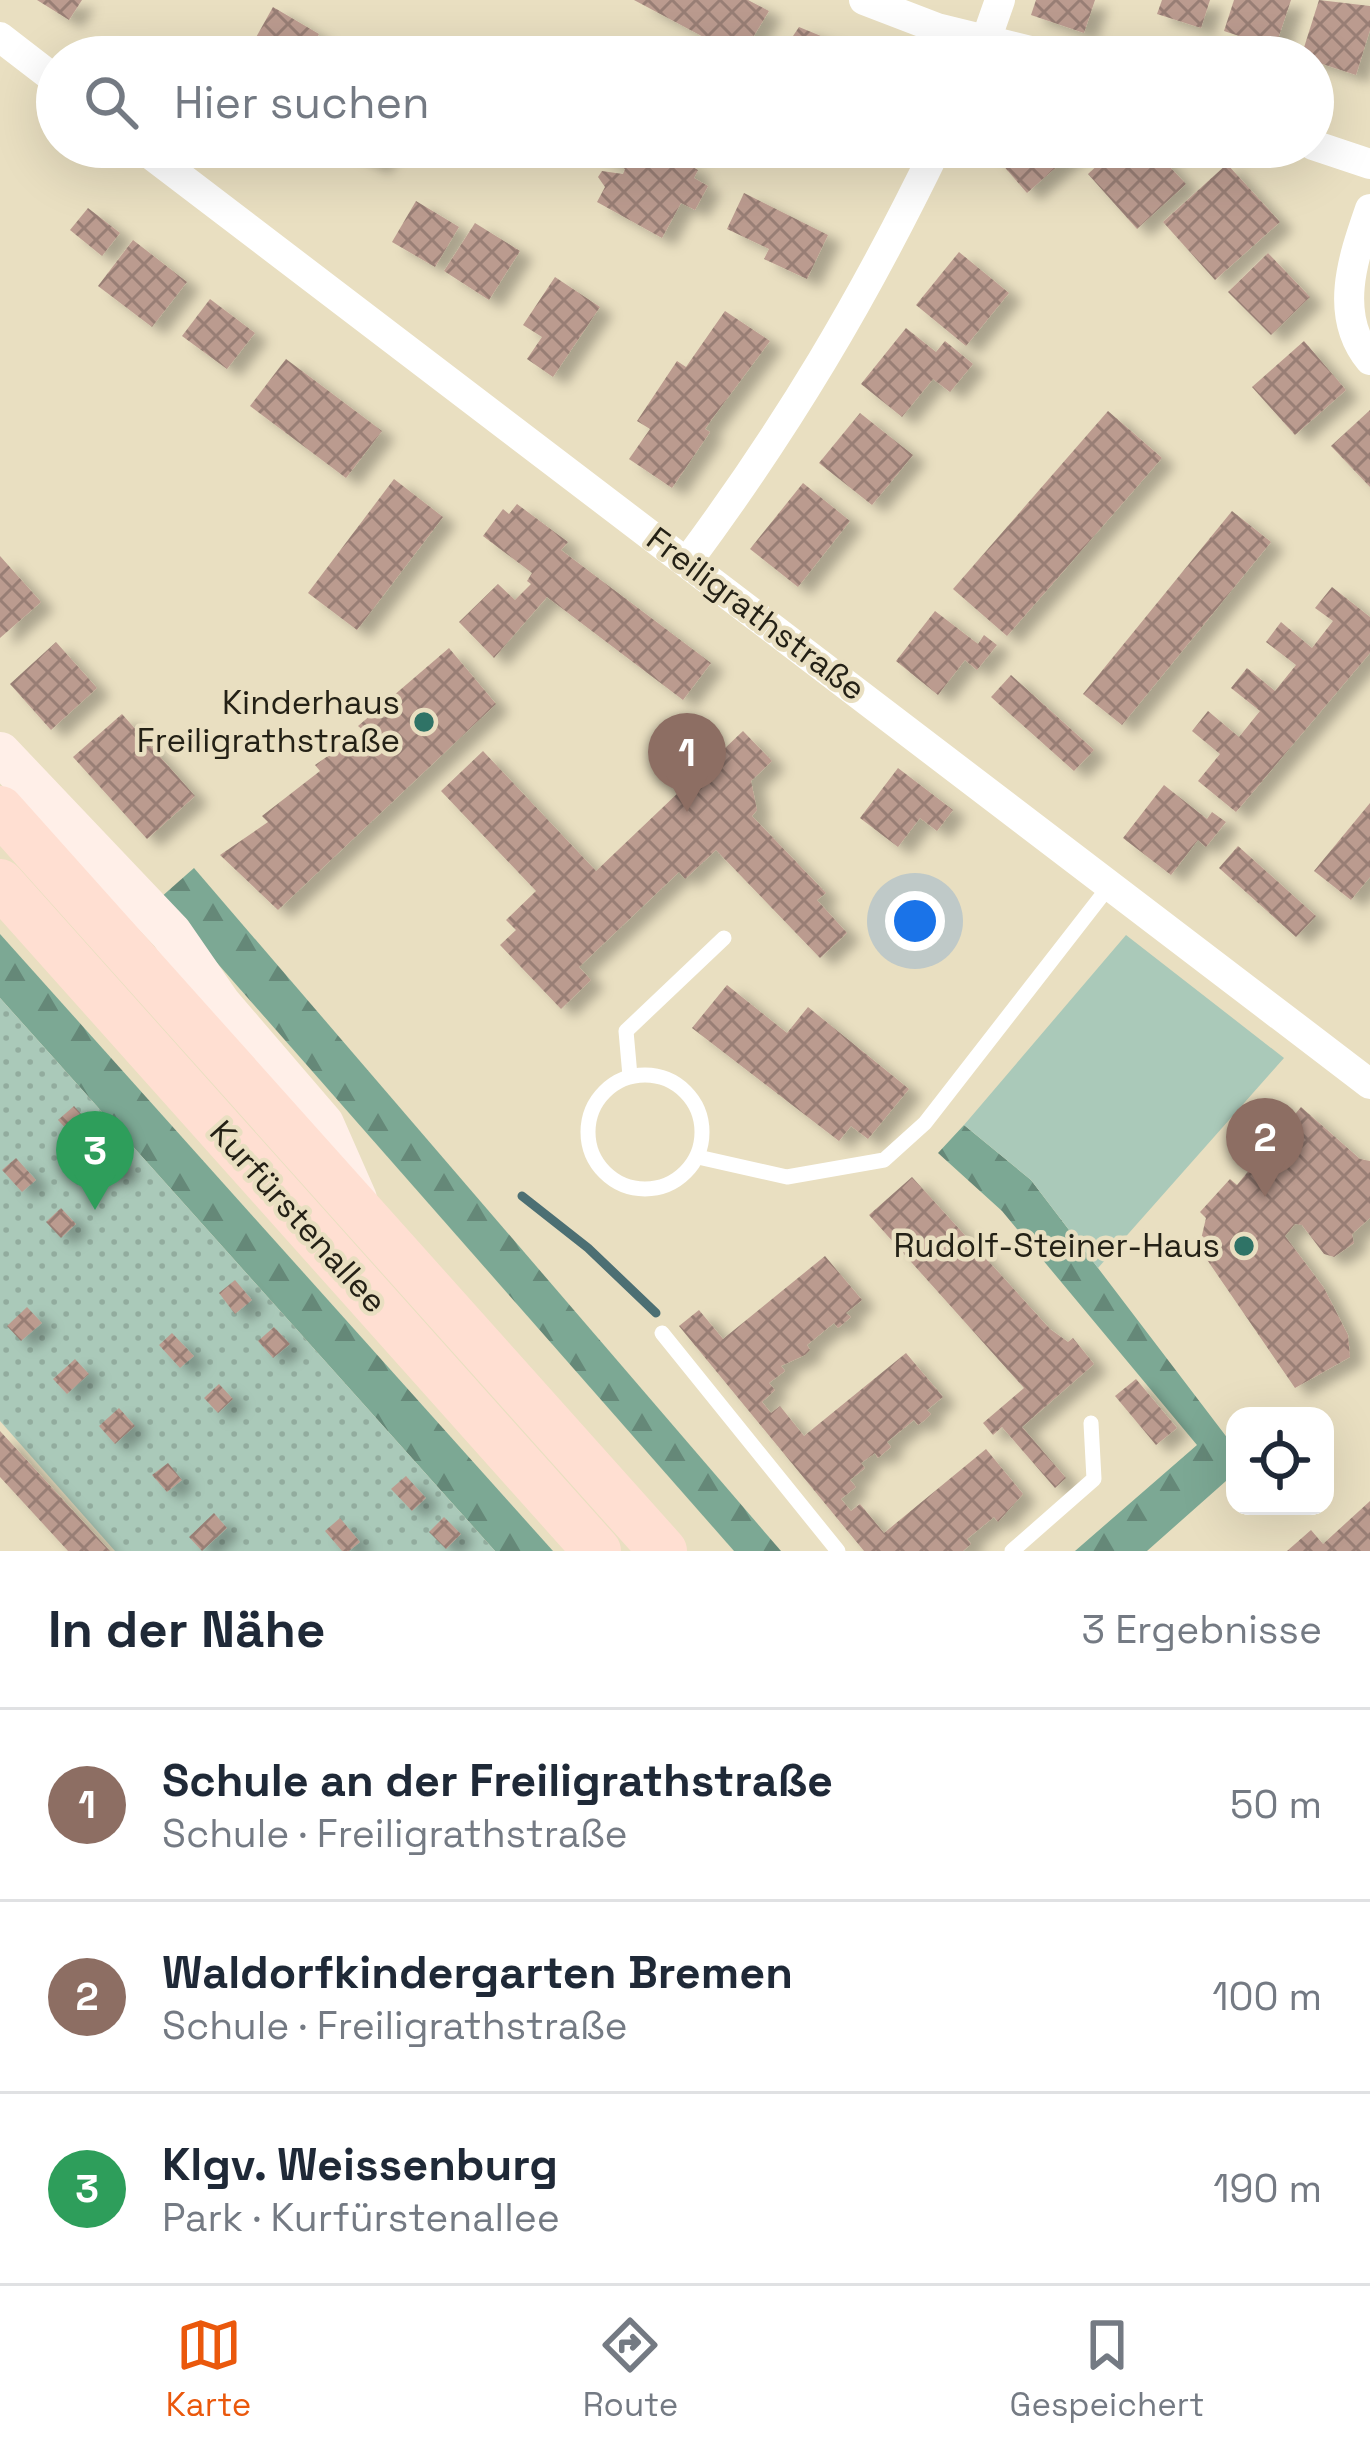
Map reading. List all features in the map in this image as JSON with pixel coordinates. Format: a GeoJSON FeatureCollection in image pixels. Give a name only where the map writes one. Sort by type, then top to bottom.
{"type":"FeatureCollection","features":[{"type":"Feature","properties":{"kind":"main road","name":"Kurfürstenallee"},"geometry":{"type":"LineString","coordinates":[[0,754],[171,933],[220,1004],[323,1124],[361,1211]]}},
{"type":"Feature","properties":{"kind":"main road","name":"Kurfürstenallee"},"geometry":{"type":"LineString","coordinates":[[0,810],[663,1551]]}},
{"type":"Feature","properties":{"kind":"main road","name":"Kurfürstenallee"},"geometry":{"type":"LineString","coordinates":[[0,883],[597,1551]]}},
{"type":"Feature","properties":{"kind":"street"},"geometry":{"type":"LineString","coordinates":[[864,0],[956,36]]}},
{"type":"Feature","properties":{"kind":"street"},"geometry":{"type":"LineString","coordinates":[[988,36],[1000,0]]}},
{"type":"Feature","properties":{"kind":"street"},"geometry":{"type":"LineString","coordinates":[[0,37],[36,65]]}},
{"type":"Feature","properties":{"kind":"street"},"geometry":{"type":"LineString","coordinates":[[1334,152],[1370,164]]}},
{"type":"Feature","properties":{"kind":"street","name":"Freiligrathstraße"},"geometry":{"type":"LineString","coordinates":[[168,168],[931,746],[1107,889],[1370,1084]]}},
{"type":"Feature","properties":{"kind":"street"},"geometry":{"type":"LineString","coordinates":[[687,562],[780,436],[895,234],[927,168]]}},
{"type":"Feature","properties":{"kind":"street"},"geometry":{"type":"LineString","coordinates":[[1370,209],[1350,265],[1349,319],[1370,360]]}},
{"type":"Feature","properties":{"kind":"lane"},"geometry":{"type":"LineString","coordinates":[[698,1157],[788,1177],[884,1160],[925,1123],[1107,889]]}},
{"type":"Feature","properties":{"kind":"lane"},"geometry":{"type":"LineString","coordinates":[[630,1076],[626,1031],[724,938]]}},
{"type":"Feature","properties":{"kind":"lane"},"geometry":{"type":"LineString","coordinates":[[656,1075],[680,1086],[697,1106],[703,1132],[698,1157],[678,1180],[649,1190],[619,1184],[597,1163],[587,1134],[594,1105],[609,1087],[630,1076],[656,1075]]}},
{"type":"Feature","properties":{"kind":"lane"},"geometry":{"type":"LineString","coordinates":[[662,1333],[838,1551]]}},
{"type":"Feature","properties":{"kind":"lane"},"geometry":{"type":"LineString","coordinates":[[1012,1551],[1094,1479],[1090,1423]]}},
{"type":"Feature","properties":{"kind":"green space"},"geometry":{"type":"Polygon","coordinates":[[[194,868],[781,1551],[734,1551],[160,898],[194,868]]]}},
{"type":"Feature","properties":{"kind":"green space"},"geometry":{"type":"Polygon","coordinates":[[[0,934],[553,1551],[495,1551],[0,998],[0,934]]]}},
{"type":"Feature","properties":{"kind":"green space"},"geometry":{"type":"Polygon","coordinates":[[[1126,935],[1284,1058],[1098,1268],[1031,1180],[964,1125],[1126,935]]]}},
{"type":"Feature","properties":{"kind":"green space"},"geometry":{"type":"Polygon","coordinates":[[[0,998],[495,1551],[115,1551],[0,1421],[0,998]]]}},
{"type":"Feature","properties":{"kind":"green space"},"geometry":{"type":"Polygon","coordinates":[[[964,1125],[1031,1180],[1226,1436],[1226,1481],[1147,1551],[1075,1551],[1197,1445],[1002,1211],[938,1153],[964,1125]]]}},
{"type":"Feature","properties":{"kind":"building"},"geometry":{"type":"Polygon","coordinates":[[[37,0],[82,0],[69,20],[37,0]]]}},
{"type":"Feature","properties":{"kind":"building"},"geometry":{"type":"Polygon","coordinates":[[[634,0],[748,0],[769,11],[754,36],[702,36],[634,0]]]}},
{"type":"Feature","properties":{"kind":"building"},"geometry":{"type":"Polygon","coordinates":[[[1036,0],[1095,0],[1084,33],[1031,15],[1036,0]]]}},
{"type":"Feature","properties":{"kind":"building"},"geometry":{"type":"Polygon","coordinates":[[[1162,0],[1210,0],[1201,28],[1157,14],[1162,0]]]}},
{"type":"Feature","properties":{"kind":"building"},"geometry":{"type":"Polygon","coordinates":[[[1234,0],[1291,0],[1279,36],[1239,36],[1224,31],[1234,0]]]}},
{"type":"Feature","properties":{"kind":"building"},"geometry":{"type":"Polygon","coordinates":[[[1319,0],[1370,6],[1370,30],[1356,75],[1334,68],[1334,36],[1308,36],[1319,0]]]}},
{"type":"Feature","properties":{"kind":"building"},"geometry":{"type":"Polygon","coordinates":[[[273,7],[319,34],[318,36],[257,36],[273,7]]]}},
{"type":"Feature","properties":{"kind":"building"},"geometry":{"type":"Polygon","coordinates":[[[799,27],[821,36],[793,36],[799,27]]]}},
{"type":"Feature","properties":{"kind":"building"},"geometry":{"type":"Polygon","coordinates":[[[694,168],[698,170],[694,178],[708,186],[695,210],[681,203],[662,238],[597,202],[605,187],[598,177],[602,171],[623,174],[625,169],[694,168]]]}},
{"type":"Feature","properties":{"kind":"building"},"geometry":{"type":"Polygon","coordinates":[[[1005,168],[1055,168],[1027,193],[1005,168]]]}},
{"type":"Feature","properties":{"kind":"building"},"geometry":{"type":"Polygon","coordinates":[[[1094,168],[1171,168],[1186,184],[1137,229],[1088,174],[1094,168]]]}},
{"type":"Feature","properties":{"kind":"building"},"geometry":{"type":"Polygon","coordinates":[[[1223,168],[1231,168],[1280,222],[1215,280],[1163,222],[1223,168]]]}},
{"type":"Feature","properties":{"kind":"building"},"geometry":{"type":"Polygon","coordinates":[[[744,193],[828,235],[807,279],[764,259],[769,249],[727,229],[744,193]]]}},
{"type":"Feature","properties":{"kind":"building"},"geometry":{"type":"Polygon","coordinates":[[[416,201],[459,227],[435,267],[392,242],[416,201]]]}},
{"type":"Feature","properties":{"kind":"building"},"geometry":{"type":"Polygon","coordinates":[[[88,208],[120,233],[102,256],[70,230],[88,208]]]}},
{"type":"Feature","properties":{"kind":"building"},"geometry":{"type":"Polygon","coordinates":[[[475,223],[520,251],[489,300],[444,271],[475,223]]]}},
{"type":"Feature","properties":{"kind":"building"},"geometry":{"type":"Polygon","coordinates":[[[133,240],[187,282],[152,327],[98,286],[133,240]]]}},
{"type":"Feature","properties":{"kind":"building"},"geometry":{"type":"Polygon","coordinates":[[[959,252],[1009,293],[966,346],[916,305],[959,252]]]}},
{"type":"Feature","properties":{"kind":"building"},"geometry":{"type":"Polygon","coordinates":[[[1268,253],[1310,297],[1271,335],[1228,292],[1268,253]]]}},
{"type":"Feature","properties":{"kind":"building"},"geometry":{"type":"Polygon","coordinates":[[[555,277],[600,307],[553,377],[527,359],[542,337],[523,325],[555,277]]]}},
{"type":"Feature","properties":{"kind":"building"},"geometry":{"type":"Polygon","coordinates":[[[210,299],[255,333],[227,369],[182,336],[210,299]]]}},
{"type":"Feature","properties":{"kind":"building"},"geometry":{"type":"Polygon","coordinates":[[[725,311],[770,341],[705,429],[710,432],[672,488],[629,459],[650,429],[637,421],[677,361],[686,367],[725,311]]]}},
{"type":"Feature","properties":{"kind":"building"},"geometry":{"type":"Polygon","coordinates":[[[906,328],[936,352],[945,341],[973,364],[950,392],[933,379],[902,417],[861,384],[906,328]]]}},
{"type":"Feature","properties":{"kind":"building"},"geometry":{"type":"Polygon","coordinates":[[[1304,341],[1346,390],[1295,435],[1252,387],[1304,341]]]}},
{"type":"Feature","properties":{"kind":"building"},"geometry":{"type":"Polygon","coordinates":[[[286,359],[382,431],[346,478],[250,406],[286,359]]]}},
{"type":"Feature","properties":{"kind":"building"},"geometry":{"type":"Polygon","coordinates":[[[1370,410],[1370,487],[1331,446],[1370,410]]]}},
{"type":"Feature","properties":{"kind":"building"},"geometry":{"type":"Polygon","coordinates":[[[1108,411],[1162,458],[1007,636],[953,589],[1108,411]]]}},
{"type":"Feature","properties":{"kind":"building"},"geometry":{"type":"Polygon","coordinates":[[[860,413],[913,455],[872,505],[819,463],[860,413]]]}},
{"type":"Feature","properties":{"kind":"building"},"geometry":{"type":"Polygon","coordinates":[[[394,479],[443,517],[357,630],[308,593],[394,479]]]}},
{"type":"Feature","properties":{"kind":"building"},"geometry":{"type":"Polygon","coordinates":[[[803,483],[850,521],[798,587],[750,549],[803,483]]]}},
{"type":"Feature","properties":{"kind":"building"},"geometry":{"type":"Polygon","coordinates":[[[517,504],[568,542],[561,550],[711,663],[683,700],[547,597],[494,658],[459,622],[498,584],[515,600],[531,584],[527,581],[532,573],[483,536],[503,509],[509,514],[517,504]]]}},
{"type":"Feature","properties":{"kind":"building"},"geometry":{"type":"Polygon","coordinates":[[[1232,511],[1271,542],[1122,725],[1083,694],[1232,511]]]}},
{"type":"Feature","properties":{"kind":"building"},"geometry":{"type":"Polygon","coordinates":[[[0,556],[41,602],[0,638],[0,556]]]}},
{"type":"Feature","properties":{"kind":"building"},"geometry":{"type":"Polygon","coordinates":[[[1332,587],[1370,617],[1370,653],[1236,812],[1198,781],[1220,754],[1192,731],[1208,711],[1239,737],[1260,711],[1231,688],[1247,668],[1275,691],[1296,665],[1266,642],[1281,622],[1312,648],[1333,621],[1315,608],[1332,587]]]}},
{"type":"Feature","properties":{"kind":"building"},"geometry":{"type":"Polygon","coordinates":[[[935,611],[978,644],[984,635],[997,645],[977,670],[965,660],[938,695],[896,661],[935,611]]]}},
{"type":"Feature","properties":{"kind":"building"},"geometry":{"type":"Polygon","coordinates":[[[56,642],[97,688],[51,730],[10,684],[56,642]]]}},
{"type":"Feature","properties":{"kind":"building"},"geometry":{"type":"Polygon","coordinates":[[[449,648],[496,704],[278,910],[220,855],[268,822],[262,816],[320,771],[315,765],[364,731],[358,726],[449,648]]]}},
{"type":"Feature","properties":{"kind":"building"},"geometry":{"type":"Polygon","coordinates":[[[1011,675],[1094,750],[1074,771],[991,697],[1011,675]]]}},
{"type":"Feature","properties":{"kind":"building"},"geometry":{"type":"Polygon","coordinates":[[[122,714],[195,796],[147,839],[73,757],[122,714]]]}},
{"type":"Feature","properties":{"kind":"building"},"geometry":{"type":"Polygon","coordinates":[[[743,731],[772,761],[751,781],[757,810],[752,816],[826,893],[817,900],[847,933],[820,958],[716,850],[685,879],[679,872],[579,967],[591,980],[561,1009],[500,945],[516,930],[506,920],[536,891],[441,791],[483,751],[596,871],[743,731]]]}},
{"type":"Feature","properties":{"kind":"building"},"geometry":{"type":"Polygon","coordinates":[[[898,768],[953,810],[937,831],[920,818],[898,847],[860,818],[898,768]]]}},
{"type":"Feature","properties":{"kind":"building"},"geometry":{"type":"Polygon","coordinates":[[[1164,785],[1207,819],[1212,812],[1226,822],[1206,847],[1198,840],[1171,875],[1123,838],[1164,785]]]}},
{"type":"Feature","properties":{"kind":"building"},"geometry":{"type":"Polygon","coordinates":[[[1370,803],[1370,877],[1351,900],[1314,871],[1370,803]]]}},
{"type":"Feature","properties":{"kind":"building"},"geometry":{"type":"Polygon","coordinates":[[[1238,846],[1316,916],[1296,937],[1219,868],[1238,846]]]}},
{"type":"Feature","properties":{"kind":"building"},"geometry":{"type":"Polygon","coordinates":[[[727,985],[787,1033],[808,1007],[909,1089],[868,1139],[851,1126],[839,1141],[692,1028],[727,985]]]}},
{"type":"Feature","properties":{"kind":"building"},"geometry":{"type":"Polygon","coordinates":[[[74,1106],[98,1133],[83,1147],[58,1120],[74,1106]]]}},
{"type":"Feature","properties":{"kind":"building","name":"Rudolf-Steiner-Haus"},"geometry":{"type":"Polygon","coordinates":[[[1301,1107],[1360,1159],[1370,1161],[1370,1218],[1352,1234],[1354,1243],[1334,1257],[1324,1254],[1302,1225],[1295,1224],[1285,1236],[1324,1288],[1348,1335],[1350,1357],[1295,1388],[1199,1248],[1206,1218],[1200,1212],[1230,1179],[1237,1185],[1301,1107]]]}},
{"type":"Feature","properties":{"kind":"building"},"geometry":{"type":"Polygon","coordinates":[[[116,1154],[129,1168],[114,1181],[102,1166],[116,1154]]]}},
{"type":"Feature","properties":{"kind":"building"},"geometry":{"type":"Polygon","coordinates":[[[16,1158],[36,1180],[22,1192],[2,1170],[16,1158]]]}},
{"type":"Feature","properties":{"kind":"building"},"geometry":{"type":"Polygon","coordinates":[[[912,1177],[1050,1329],[1068,1342],[1073,1338],[1094,1364],[1022,1427],[1066,1478],[1055,1488],[1002,1427],[993,1435],[983,1423],[1024,1388],[869,1215],[912,1177]]]}},
{"type":"Feature","properties":{"kind":"building"},"geometry":{"type":"Polygon","coordinates":[[[61,1208],[76,1224],[61,1238],[46,1222],[61,1208]]]}},
{"type":"Feature","properties":{"kind":"building"},"geometry":{"type":"Polygon","coordinates":[[[825,1256],[862,1300],[846,1313],[851,1317],[838,1328],[834,1323],[807,1345],[810,1350],[805,1355],[781,1366],[785,1371],[769,1383],[775,1390],[762,1402],[771,1413],[780,1406],[804,1436],[906,1353],[943,1397],[927,1410],[931,1414],[925,1420],[918,1425],[914,1420],[887,1442],[891,1447],[878,1458],[875,1453],[861,1463],[865,1468],[850,1480],[856,1487],[841,1499],[851,1511],[860,1504],[884,1533],[986,1449],[1023,1494],[998,1522],[994,1517],[967,1539],[971,1544],[963,1551],[864,1551],[679,1326],[699,1310],[723,1339],[825,1256]]]}},
{"type":"Feature","properties":{"kind":"building"},"geometry":{"type":"Polygon","coordinates":[[[235,1280],[252,1300],[235,1314],[219,1293],[235,1280]]]}},
{"type":"Feature","properties":{"kind":"building"},"geometry":{"type":"Polygon","coordinates":[[[27,1307],[42,1323],[21,1341],[7,1326],[27,1307]]]}},
{"type":"Feature","properties":{"kind":"building"},"geometry":{"type":"Polygon","coordinates":[[[274,1327],[290,1344],[273,1358],[258,1341],[274,1327]]]}},
{"type":"Feature","properties":{"kind":"building"},"geometry":{"type":"Polygon","coordinates":[[[172,1333],[194,1356],[180,1368],[159,1345],[172,1333]]]}},
{"type":"Feature","properties":{"kind":"building"},"geometry":{"type":"Polygon","coordinates":[[[75,1359],[89,1374],[67,1394],[53,1379],[75,1359]]]}},
{"type":"Feature","properties":{"kind":"building"},"geometry":{"type":"Polygon","coordinates":[[[1136,1379],[1177,1428],[1156,1445],[1115,1396],[1136,1379]]]}},
{"type":"Feature","properties":{"kind":"building"},"geometry":{"type":"Polygon","coordinates":[[[219,1384],[233,1399],[218,1413],[204,1398],[219,1384]]]}},
{"type":"Feature","properties":{"kind":"building"},"geometry":{"type":"Polygon","coordinates":[[[119,1408],[135,1426],[115,1444],[99,1426],[119,1408]]]}},
{"type":"Feature","properties":{"kind":"building"},"geometry":{"type":"Polygon","coordinates":[[[0,1431],[110,1551],[68,1551],[0,1477],[0,1431]]]}},
{"type":"Feature","properties":{"kind":"building"},"geometry":{"type":"Polygon","coordinates":[[[168,1463],[182,1480],[167,1492],[152,1475],[168,1463]]]}},
{"type":"Feature","properties":{"kind":"building"},"geometry":{"type":"Polygon","coordinates":[[[406,1476],[426,1498],[412,1511],[391,1489],[406,1476]]]}},
{"type":"Feature","properties":{"kind":"building"},"geometry":{"type":"Polygon","coordinates":[[[1370,1501],[1370,1551],[1287,1551],[1311,1530],[1323,1544],[1370,1501]]]}},
{"type":"Feature","properties":{"kind":"building"},"geometry":{"type":"Polygon","coordinates":[[[214,1513],[227,1528],[202,1551],[189,1537],[214,1513]]]}},
{"type":"Feature","properties":{"kind":"building"},"geometry":{"type":"Polygon","coordinates":[[[444,1517],[461,1534],[446,1549],[429,1532],[444,1517]]]}},
{"type":"Feature","properties":{"kind":"building"},"geometry":{"type":"Polygon","coordinates":[[[340,1518],[360,1542],[349,1551],[342,1551],[325,1531],[340,1518]]]}},
{"type":"Feature","properties":{"kind":"waterway"},"geometry":{"type":"LineString","coordinates":[[522,1196],[588,1248],[656,1313]]}},
{"type":"Feature","properties":{"kind":"place","name":"Kinderhaus Freiligrathstraße"},"geometry":{"type":"Point","coordinates":[424,722]}},
{"type":"Feature","properties":{"kind":"place","name":"Schule an der Freiligrathstraße"},"geometry":{"type":"Point","coordinates":[687,812]}},
{"type":"Feature","properties":{"kind":"place","name":"Waldorfkindergarten Bremen"},"geometry":{"type":"Point","coordinates":[1265,1197]}},
{"type":"Feature","properties":{"kind":"place","name":"Klgv. Weissenburg"},"geometry":{"type":"Point","coordinates":[95,1210]}},
{"type":"Feature","properties":{"kind":"place","name":"Rudolf-Steiner-Haus"},"geometry":{"type":"Point","coordinates":[1244,1246]}}]}
